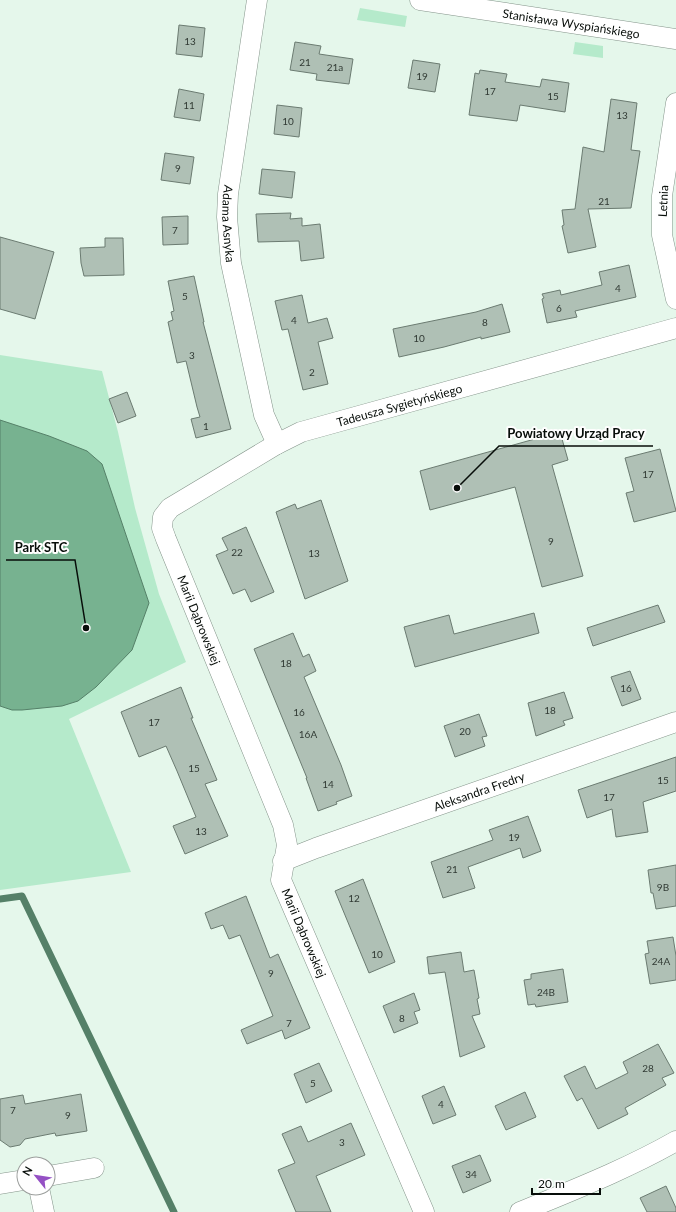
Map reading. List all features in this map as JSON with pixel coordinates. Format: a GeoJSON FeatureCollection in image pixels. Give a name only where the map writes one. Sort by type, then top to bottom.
{"type":"FeatureCollection","features":[{"type":"Feature","properties":{"kind":"street","name":"Adama Asnyka"},"geometry":{"type":"LineString","coordinates":[[257,0],[228,194],[227,217],[231,263],[236,288],[264,415],[277,444]]}},
{"type":"Feature","properties":{"kind":"street","name":"Stanisława Wyspiańskiego"},"geometry":{"type":"LineString","coordinates":[[420,0],[676,39]]}},
{"type":"Feature","properties":{"kind":"street","name":"Letnia"},"geometry":{"type":"LineString","coordinates":[[676,103],[662,196],[662,235],[676,299]]}},
{"type":"Feature","properties":{"kind":"street","name":"Tadeusza Sygietyńskiego"},"geometry":{"type":"LineString","coordinates":[[166,539],[162,528],[163,517],[170,508],[277,444],[302,432],[676,328]]}},
{"type":"Feature","properties":{"kind":"street","name":"Marii Dąbrowskiej"},"geometry":{"type":"LineString","coordinates":[[166,539],[283,825],[286,845],[281,880],[424,1212]]}},
{"type":"Feature","properties":{"kind":"street","name":"Aleksandra Fredry"},"geometry":{"type":"LineString","coordinates":[[283,861],[316,848],[676,722]]}},
{"type":"Feature","properties":{"kind":"street"},"geometry":{"type":"LineString","coordinates":[[520,1212],[656,1153],[676,1141]]}},
{"type":"Feature","properties":{"kind":"street"},"geometry":{"type":"LineString","coordinates":[[56,1175],[94,1168]]}},
{"type":"Feature","properties":{"kind":"street"},"geometry":{"type":"LineString","coordinates":[[0,1184],[16,1181]]}},
{"type":"Feature","properties":{"kind":"street"},"geometry":{"type":"LineString","coordinates":[[41,1196],[44,1212]]}},
{"type":"Feature","properties":{"kind":"shaded area"},"geometry":{"type":"Polygon","coordinates":[[[360,8],[407,16],[405,27],[357,20],[360,8]]]}},
{"type":"Feature","properties":{"kind":"shaded area"},"geometry":{"type":"Polygon","coordinates":[[[575,42],[603,46],[603,58],[573,54],[575,42]]]}},
{"type":"Feature","properties":{"kind":"shaded area"},"geometry":{"type":"Polygon","coordinates":[[[0,355],[102,371],[118,432],[135,508],[159,594],[186,662],[69,719],[131,872],[0,890],[0,355]]]}},
{"type":"Feature","properties":{"kind":"shaded area"},"geometry":{"type":"Polygon","coordinates":[[[0,420],[49,436],[87,451],[102,464],[149,603],[132,650],[96,687],[78,701],[62,706],[12,710],[0,706],[0,420]]]}},
{"type":"Feature","properties":{"kind":"building"},"geometry":{"type":"Polygon","coordinates":[[[179,25],[205,28],[202,57],[176,54],[179,25]]]}},
{"type":"Feature","properties":{"kind":"building"},"geometry":{"type":"Polygon","coordinates":[[[295,42],[321,46],[319,54],[353,59],[349,84],[316,80],[317,74],[290,70],[295,42]]]}},
{"type":"Feature","properties":{"kind":"building"},"geometry":{"type":"Polygon","coordinates":[[[413,60],[440,64],[435,92],[408,88],[413,60]]]}},
{"type":"Feature","properties":{"kind":"building"},"geometry":{"type":"Polygon","coordinates":[[[480,70],[507,74],[505,82],[540,87],[542,79],[569,83],[565,112],[520,105],[517,121],[469,115],[475,73],[479,74],[480,70]]]}},
{"type":"Feature","properties":{"kind":"building"},"geometry":{"type":"Polygon","coordinates":[[[179,89],[204,94],[200,121],[174,117],[179,89]]]}},
{"type":"Feature","properties":{"kind":"building"},"geometry":{"type":"Polygon","coordinates":[[[611,99],[637,103],[631,150],[640,151],[631,208],[588,209],[596,247],[568,253],[562,226],[564,225],[562,210],[575,209],[583,147],[604,152],[611,99]]]}},
{"type":"Feature","properties":{"kind":"building"},"geometry":{"type":"Polygon","coordinates":[[[277,105],[302,108],[299,137],[274,134],[277,105]]]}},
{"type":"Feature","properties":{"kind":"building"},"geometry":{"type":"Polygon","coordinates":[[[165,153],[194,157],[190,184],[161,180],[165,153]]]}},
{"type":"Feature","properties":{"kind":"building"},"geometry":{"type":"Polygon","coordinates":[[[262,169],[295,172],[292,198],[259,194],[262,169]]]}},
{"type":"Feature","properties":{"kind":"building"},"geometry":{"type":"Polygon","coordinates":[[[291,213],[290,219],[302,218],[302,226],[320,224],[324,258],[301,261],[299,241],[258,242],[256,214],[291,213]]]}},
{"type":"Feature","properties":{"kind":"building"},"geometry":{"type":"Polygon","coordinates":[[[188,216],[188,244],[163,245],[162,217],[188,216]]]}},
{"type":"Feature","properties":{"kind":"building"},"geometry":{"type":"Polygon","coordinates":[[[0,237],[54,252],[35,319],[0,309],[0,237]]]}},
{"type":"Feature","properties":{"kind":"building"},"geometry":{"type":"Polygon","coordinates":[[[105,238],[123,238],[124,275],[84,276],[80,248],[105,247],[105,238]]]}},
{"type":"Feature","properties":{"kind":"building"},"geometry":{"type":"Polygon","coordinates":[[[629,265],[636,297],[575,311],[577,317],[547,323],[542,299],[544,298],[542,294],[560,290],[561,295],[602,285],[599,272],[629,265]]]}},
{"type":"Feature","properties":{"kind":"building"},"geometry":{"type":"Polygon","coordinates":[[[194,276],[203,322],[231,429],[196,438],[191,419],[200,417],[186,361],[177,363],[168,322],[173,320],[171,312],[174,311],[168,281],[194,276]]]}},
{"type":"Feature","properties":{"kind":"building"},"geometry":{"type":"Polygon","coordinates":[[[302,295],[308,323],[327,318],[333,338],[318,342],[328,384],[303,390],[288,329],[282,330],[275,301],[302,295]]]}},
{"type":"Feature","properties":{"kind":"building"},"geometry":{"type":"Polygon","coordinates":[[[502,304],[510,332],[481,339],[481,337],[399,357],[393,329],[476,312],[502,304]]]}},
{"type":"Feature","properties":{"kind":"building"},"geometry":{"type":"Polygon","coordinates":[[[127,392],[136,416],[118,423],[109,399],[127,392]]]}},
{"type":"Feature","properties":{"kind":"building"},"geometry":{"type":"Polygon","coordinates":[[[560,432],[568,460],[552,465],[583,576],[542,587],[515,487],[430,510],[420,471],[560,432]]]}},
{"type":"Feature","properties":{"kind":"building"},"geometry":{"type":"Polygon","coordinates":[[[660,449],[676,511],[634,522],[626,493],[634,491],[625,458],[660,449]]]}},
{"type":"Feature","properties":{"kind":"building"},"geometry":{"type":"Polygon","coordinates":[[[321,500],[348,581],[305,599],[276,512],[295,504],[297,509],[321,500]]]}},
{"type":"Feature","properties":{"kind":"building"},"geometry":{"type":"Polygon","coordinates":[[[246,527],[274,592],[251,602],[245,589],[233,594],[216,555],[228,550],[222,538],[246,527]]]}},
{"type":"Feature","properties":{"kind":"building"},"geometry":{"type":"Polygon","coordinates":[[[658,605],[665,622],[593,646],[587,628],[658,605]]]}},
{"type":"Feature","properties":{"kind":"building"},"geometry":{"type":"Polygon","coordinates":[[[534,613],[539,633],[415,667],[404,627],[449,615],[454,634],[534,613]]]}},
{"type":"Feature","properties":{"kind":"building"},"geometry":{"type":"Polygon","coordinates":[[[293,633],[303,657],[309,654],[316,671],[304,677],[341,765],[352,796],[336,802],[337,804],[318,811],[307,778],[254,649],[293,633]]]}},
{"type":"Feature","properties":{"kind":"building"},"geometry":{"type":"Polygon","coordinates":[[[630,671],[641,699],[622,706],[611,677],[630,671]]]}},
{"type":"Feature","properties":{"kind":"building"},"geometry":{"type":"Polygon","coordinates":[[[181,687],[193,718],[191,718],[217,780],[205,784],[228,836],[185,854],[173,826],[196,817],[166,746],[139,757],[121,712],[181,687]]]}},
{"type":"Feature","properties":{"kind":"building"},"geometry":{"type":"Polygon","coordinates":[[[564,692],[573,718],[563,721],[565,725],[536,736],[528,703],[564,692]]]}},
{"type":"Feature","properties":{"kind":"building"},"geometry":{"type":"Polygon","coordinates":[[[479,714],[487,736],[482,737],[485,746],[455,757],[444,726],[479,714]]]}},
{"type":"Feature","properties":{"kind":"building"},"geometry":{"type":"Polygon","coordinates":[[[676,757],[676,791],[643,802],[648,832],[616,837],[612,809],[587,818],[578,790],[676,757]]]}},
{"type":"Feature","properties":{"kind":"building"},"geometry":{"type":"Polygon","coordinates":[[[528,816],[541,851],[523,858],[520,848],[468,867],[475,888],[443,898],[431,862],[493,840],[489,830],[528,816]]]}},
{"type":"Feature","properties":{"kind":"building"},"geometry":{"type":"Polygon","coordinates":[[[676,865],[676,906],[656,909],[653,893],[651,893],[648,870],[676,865]]]}},
{"type":"Feature","properties":{"kind":"building"},"geometry":{"type":"Polygon","coordinates":[[[363,879],[395,962],[369,973],[335,891],[363,879]]]}},
{"type":"Feature","properties":{"kind":"building"},"geometry":{"type":"Polygon","coordinates":[[[246,896],[270,958],[278,954],[310,1028],[285,1039],[282,1030],[247,1044],[241,1030],[273,1016],[240,935],[229,939],[223,925],[211,929],[205,913],[246,896]]]}},
{"type":"Feature","properties":{"kind":"building"},"geometry":{"type":"Polygon","coordinates":[[[673,937],[676,956],[676,980],[650,984],[645,954],[649,953],[647,941],[673,937]]]}},
{"type":"Feature","properties":{"kind":"building"},"geometry":{"type":"Polygon","coordinates":[[[461,952],[464,972],[474,970],[480,1014],[472,1016],[485,1047],[460,1057],[445,972],[429,974],[427,957],[461,952]]]}},
{"type":"Feature","properties":{"kind":"building"},"geometry":{"type":"Polygon","coordinates":[[[563,969],[568,1002],[536,1007],[535,1004],[528,1005],[524,980],[531,979],[531,974],[563,969]]]}},
{"type":"Feature","properties":{"kind":"building"},"geometry":{"type":"Polygon","coordinates":[[[414,993],[420,1010],[414,1012],[418,1023],[394,1033],[383,1006],[414,993]]]}},
{"type":"Feature","properties":{"kind":"building"},"geometry":{"type":"Polygon","coordinates":[[[658,1044],[674,1073],[662,1078],[666,1085],[625,1108],[628,1114],[598,1129],[582,1098],[577,1101],[564,1076],[585,1066],[596,1089],[628,1073],[623,1062],[658,1044]]]}},
{"type":"Feature","properties":{"kind":"building"},"geometry":{"type":"Polygon","coordinates":[[[319,1063],[332,1091],[306,1103],[294,1074],[319,1063]]]}},
{"type":"Feature","properties":{"kind":"building"},"geometry":{"type":"Polygon","coordinates":[[[444,1086],[456,1115],[433,1124],[422,1096],[444,1086]]]}},
{"type":"Feature","properties":{"kind":"building"},"geometry":{"type":"Polygon","coordinates":[[[525,1092],[536,1117],[506,1130],[495,1106],[525,1092]]]}},
{"type":"Feature","properties":{"kind":"building"},"geometry":{"type":"Polygon","coordinates":[[[81,1094],[87,1131],[56,1136],[55,1133],[25,1139],[20,1145],[10,1147],[0,1140],[0,1099],[23,1095],[25,1104],[81,1094]]]}},
{"type":"Feature","properties":{"kind":"building"},"geometry":{"type":"Polygon","coordinates":[[[351,1123],[365,1155],[316,1176],[331,1212],[296,1212],[278,1170],[295,1163],[282,1134],[301,1126],[308,1142],[351,1123]]]}},
{"type":"Feature","properties":{"kind":"building"},"geometry":{"type":"Polygon","coordinates":[[[480,1155],[491,1181],[463,1193],[452,1166],[480,1155]]]}},
{"type":"Feature","properties":{"kind":"building"},"geometry":{"type":"Polygon","coordinates":[[[666,1186],[676,1208],[676,1212],[647,1212],[640,1198],[666,1186]]]}},
{"type":"Feature","properties":{"kind":"waterway"},"geometry":{"type":"LineString","coordinates":[[0,899],[22,896],[174,1212]]}},
{"type":"Feature","properties":{"kind":"place","name":"Powiatowy Urząd Pracy"},"geometry":{"type":"Point","coordinates":[457,488]}},
{"type":"Feature","properties":{"kind":"place","name":"Park STC"},"geometry":{"type":"Point","coordinates":[86,628]}}]}
